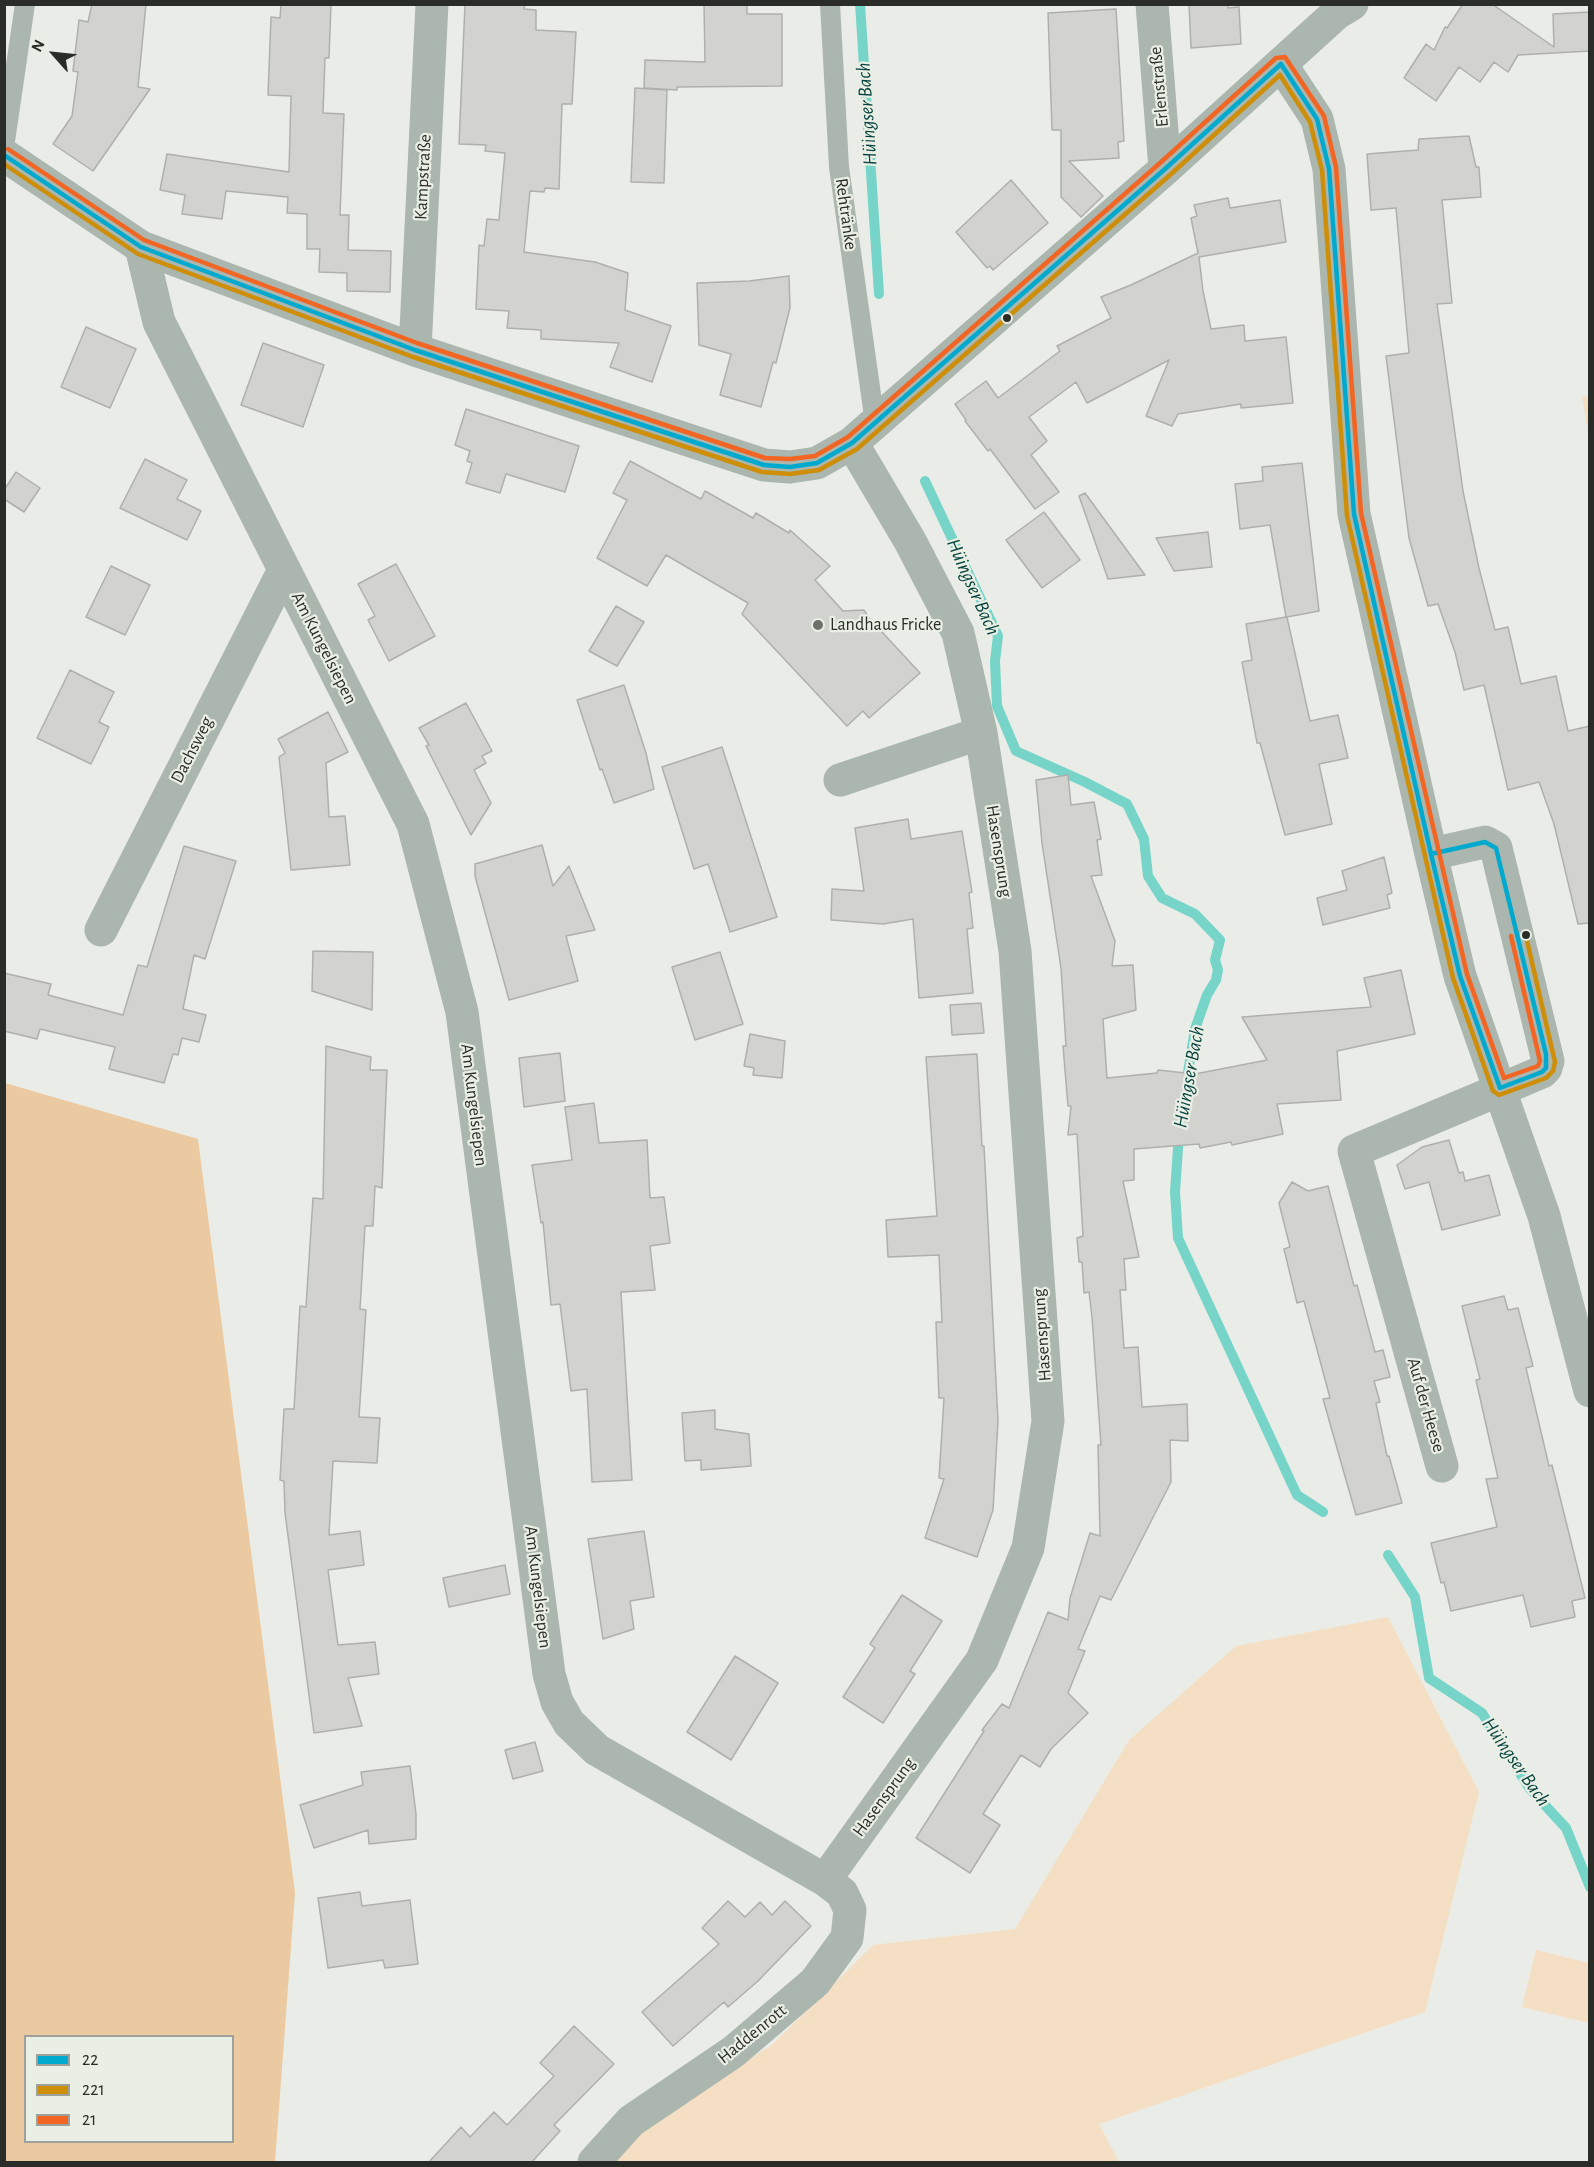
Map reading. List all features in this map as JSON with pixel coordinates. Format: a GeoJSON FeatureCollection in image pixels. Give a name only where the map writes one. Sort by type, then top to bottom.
{"type":"FeatureCollection","features":[{"type":"Feature","properties":{"kind":"street","name":"Kampstraße"},"geometry":{"type":"LineString","coordinates":[[415,350],[432,4]]}},
{"type":"Feature","properties":{"kind":"street","name":"Erlenstraße"},"geometry":{"type":"LineString","coordinates":[[1152,4],[1166,168]]}},
{"type":"Feature","properties":{"kind":"street"},"geometry":{"type":"LineString","coordinates":[[4,155],[141,247],[415,350],[764,465],[790,467],[818,463],[864,433],[1166,168],[1337,13],[1352,4]]}},
{"type":"Feature","properties":{"kind":"street"},"geometry":{"type":"LineString","coordinates":[[1281,64],[1317,119],[1329,169],[1354,514],[1431,854],[1460,976],[1544,1216],[1590,1391]]}},
{"type":"Feature","properties":{"kind":"street","name":"Am Kungelsiepen"},"geometry":{"type":"LineString","coordinates":[[141,247],[159,322],[413,824],[462,1012],[548,1663],[557,1702],[569,1724],[597,1750],[825,1880]]}},
{"type":"Feature","properties":{"kind":"street","name":"Hasensprung"},"geometry":{"type":"LineString","coordinates":[[825,1880],[982,1660],[1028,1548],[1048,1421],[1015,951],[981,733],[958,633],[910,541],[864,433]]}},
{"type":"Feature","properties":{"kind":"street","name":"Dachsweg"},"geometry":{"type":"LineString","coordinates":[[100,930],[284,570]]}},
{"type":"Feature","properties":{"kind":"street"},"geometry":{"type":"LineString","coordinates":[[840,780],[981,733]]}},
{"type":"Feature","properties":{"kind":"street","name":"Auf der Heese"},"geometry":{"type":"LineString","coordinates":[[1431,854],[1485,842],[1496,848],[1548,1061],[1542,1072],[1354,1151],[1442,1466]]}},
{"type":"Feature","properties":{"kind":"street","name":"Haddenrott"},"geometry":{"type":"LineString","coordinates":[[594,2163],[631,2121],[734,2052],[815,1982],[847,1938],[850,1910],[842,1893],[825,1880]]}},
{"type":"Feature","properties":{"kind":"lane"},"geometry":{"type":"LineString","coordinates":[[4,148],[25,4]]}},
{"type":"Feature","properties":{"kind":"lane","name":"Rehtränke"},"geometry":{"type":"LineString","coordinates":[[831,4],[839,167],[864,433]]}},
{"type":"Feature","properties":{"kind":"shaded area"},"geometry":{"type":"Polygon","coordinates":[[[1582,396],[1589,397],[1589,439],[1582,396]]]}},
{"type":"Feature","properties":{"kind":"shaded area"},"geometry":{"type":"Polygon","coordinates":[[[5,1083],[198,1139],[295,1893],[275,2162],[5,2162],[5,1083]]]}},
{"type":"Feature","properties":{"kind":"shaded area"},"geometry":{"type":"Polygon","coordinates":[[[1388,1617],[1479,1792],[1425,2012],[1099,2124],[1119,2162],[613,2162],[640,2130],[773,2044],[873,1945],[1015,1929],[1129,1740],[1236,1646],[1388,1617]]]}},
{"type":"Feature","properties":{"kind":"shaded area"},"geometry":{"type":"Polygon","coordinates":[[[1536,1950],[1589,1963],[1589,2023],[1522,2007],[1536,1950]]]}},
{"type":"Feature","properties":{"kind":"building"},"geometry":{"type":"Polygon","coordinates":[[[92,4],[146,4],[138,87],[150,89],[93,171],[53,144],[72,116],[78,72],[73,71],[79,20],[88,22],[92,4]]]}},
{"type":"Feature","properties":{"kind":"building"},"geometry":{"type":"Polygon","coordinates":[[[281,4],[331,4],[329,58],[325,58],[323,113],[344,114],[340,215],[349,215],[348,250],[391,251],[390,292],[347,291],[347,273],[319,272],[320,249],[307,249],[307,214],[287,213],[288,197],[226,191],[222,219],[182,214],[185,195],[160,190],[167,154],[289,172],[291,96],[268,95],[271,17],[280,18],[281,4]]]}},
{"type":"Feature","properties":{"kind":"building"},"geometry":{"type":"Polygon","coordinates":[[[465,4],[525,4],[524,9],[536,10],[536,30],[576,32],[572,104],[562,104],[559,189],[545,188],[544,192],[530,191],[524,252],[595,262],[628,273],[625,310],[671,326],[652,382],[610,367],[619,343],[541,339],[541,330],[507,328],[509,311],[476,309],[479,245],[484,246],[487,219],[499,220],[505,153],[485,151],[486,145],[459,144],[465,4]]]}},
{"type":"Feature","properties":{"kind":"building"},"geometry":{"type":"Polygon","coordinates":[[[704,4],[747,4],[747,14],[782,14],[782,86],[677,87],[677,90],[644,88],[645,60],[705,62],[704,4]]]}},
{"type":"Feature","properties":{"kind":"building"},"geometry":{"type":"Polygon","coordinates":[[[1189,4],[1228,4],[1228,8],[1239,7],[1241,44],[1191,48],[1189,4]]]}},
{"type":"Feature","properties":{"kind":"building"},"geometry":{"type":"Polygon","coordinates":[[[1463,4],[1492,4],[1554,47],[1553,14],[1590,12],[1590,51],[1518,55],[1508,72],[1494,62],[1480,82],[1459,67],[1436,101],[1404,78],[1426,44],[1434,50],[1445,27],[1447,28],[1463,4]]]}},
{"type":"Feature","properties":{"kind":"building"},"geometry":{"type":"Polygon","coordinates":[[[1116,9],[1124,141],[1118,142],[1119,158],[1069,161],[1103,196],[1081,217],[1061,197],[1061,130],[1052,130],[1048,13],[1116,9]]]}},
{"type":"Feature","properties":{"kind":"building"},"geometry":{"type":"Polygon","coordinates":[[[635,88],[667,90],[664,183],[631,182],[635,88]]]}},
{"type":"Feature","properties":{"kind":"building"},"geometry":{"type":"Polygon","coordinates":[[[1469,136],[1476,167],[1479,167],[1481,197],[1442,200],[1452,303],[1437,304],[1463,491],[1495,630],[1508,627],[1521,684],[1556,676],[1568,731],[1590,726],[1590,923],[1578,924],[1554,824],[1539,782],[1508,790],[1484,685],[1464,690],[1455,652],[1438,604],[1428,606],[1409,538],[1386,356],[1409,353],[1396,208],[1371,210],[1367,154],[1418,150],[1419,139],[1469,136]]]}},
{"type":"Feature","properties":{"kind":"building"},"geometry":{"type":"Polygon","coordinates":[[[1011,180],[1048,223],[993,270],[990,266],[987,268],[956,232],[1011,180]]]}},
{"type":"Feature","properties":{"kind":"building"},"geometry":{"type":"Polygon","coordinates":[[[1228,198],[1230,208],[1280,200],[1286,242],[1199,257],[1211,329],[1244,325],[1245,341],[1286,337],[1293,403],[1241,408],[1241,404],[1178,414],[1172,426],[1146,416],[1169,360],[1087,403],[1076,382],[1029,417],[1047,441],[1031,455],[1059,492],[1035,509],[990,449],[988,451],[965,421],[955,404],[986,381],[998,398],[1060,351],[1057,346],[1111,318],[1101,297],[1198,253],[1191,218],[1197,216],[1194,205],[1228,198]]]}},
{"type":"Feature","properties":{"kind":"building"},"geometry":{"type":"Polygon","coordinates":[[[789,276],[790,308],[776,363],[773,362],[761,407],[720,395],[731,354],[699,345],[697,283],[749,281],[789,276]]]}},
{"type":"Feature","properties":{"kind":"building"},"geometry":{"type":"Polygon","coordinates":[[[86,327],[136,349],[110,408],[61,387],[86,327]]]}},
{"type":"Feature","properties":{"kind":"building"},"geometry":{"type":"Polygon","coordinates":[[[263,343],[324,365],[303,427],[241,405],[263,343]]]}},
{"type":"Feature","properties":{"kind":"building"},"geometry":{"type":"Polygon","coordinates":[[[466,409],[579,446],[565,492],[506,474],[500,493],[466,483],[472,463],[467,461],[470,451],[455,445],[466,409]]]}},
{"type":"Feature","properties":{"kind":"building"},"geometry":{"type":"Polygon","coordinates":[[[145,459],[187,480],[177,499],[201,511],[187,540],[120,508],[145,459]]]}},
{"type":"Feature","properties":{"kind":"building"},"geometry":{"type":"Polygon","coordinates":[[[630,461],[701,499],[705,491],[753,518],[756,513],[789,533],[790,530],[830,566],[815,580],[843,611],[864,610],[920,673],[869,718],[863,711],[847,726],[742,614],[748,603],[666,555],[647,586],[597,558],[627,500],[613,493],[630,461]]]}},
{"type":"Feature","properties":{"kind":"building"},"geometry":{"type":"Polygon","coordinates":[[[1302,463],[1319,611],[1287,617],[1310,721],[1338,715],[1348,758],[1319,764],[1332,824],[1285,835],[1260,743],[1257,743],[1242,662],[1252,660],[1246,624],[1286,617],[1270,525],[1240,529],[1235,484],[1263,481],[1262,467],[1302,463]]]}},
{"type":"Feature","properties":{"kind":"building"},"geometry":{"type":"Polygon","coordinates":[[[16,472],[40,488],[24,512],[4,499],[4,490],[16,472]]]}},
{"type":"Feature","properties":{"kind":"building"},"geometry":{"type":"Polygon","coordinates":[[[1085,493],[1145,575],[1108,579],[1079,496],[1085,493]]]}},
{"type":"Feature","properties":{"kind":"building"},"geometry":{"type":"Polygon","coordinates":[[[1044,512],[1080,560],[1042,588],[1006,540],[1044,512]]]}},
{"type":"Feature","properties":{"kind":"building"},"geometry":{"type":"Polygon","coordinates":[[[1208,532],[1212,567],[1174,571],[1156,538],[1208,532]]]}},
{"type":"Feature","properties":{"kind":"building"},"geometry":{"type":"Polygon","coordinates":[[[396,564],[435,636],[389,661],[368,620],[375,616],[358,584],[396,564]]]}},
{"type":"Feature","properties":{"kind":"building"},"geometry":{"type":"Polygon","coordinates":[[[111,566],[150,585],[125,635],[86,617],[111,566]]]}},
{"type":"Feature","properties":{"kind":"building"},"geometry":{"type":"Polygon","coordinates":[[[616,606],[644,622],[617,666],[589,651],[616,606]]]}},
{"type":"Feature","properties":{"kind":"building"},"geometry":{"type":"Polygon","coordinates":[[[70,670],[114,692],[99,722],[109,727],[91,764],[37,738],[70,670]]]}},
{"type":"Feature","properties":{"kind":"building"},"geometry":{"type":"Polygon","coordinates":[[[624,685],[646,753],[654,789],[614,803],[602,769],[600,770],[577,700],[624,685]]]}},
{"type":"Feature","properties":{"kind":"building"},"geometry":{"type":"Polygon","coordinates":[[[466,703],[492,751],[482,756],[486,763],[474,770],[491,803],[471,835],[419,728],[466,703]]]}},
{"type":"Feature","properties":{"kind":"building"},"geometry":{"type":"Polygon","coordinates":[[[328,712],[348,752],[326,763],[329,817],[345,816],[350,865],[291,870],[279,757],[285,753],[278,739],[328,712]]]}},
{"type":"Feature","properties":{"kind":"building"},"geometry":{"type":"Polygon","coordinates":[[[722,747],[777,917],[730,932],[708,864],[694,869],[662,767],[722,747]]]}},
{"type":"Feature","properties":{"kind":"building"},"geometry":{"type":"Polygon","coordinates":[[[1068,775],[1071,805],[1094,802],[1101,839],[1097,840],[1102,875],[1091,876],[1115,941],[1112,966],[1133,965],[1136,1010],[1103,1019],[1107,1078],[1157,1073],[1158,1070],[1195,1074],[1267,1060],[1242,1017],[1371,1007],[1364,978],[1401,970],[1415,1034],[1337,1051],[1341,1100],[1277,1104],[1283,1134],[1232,1145],[1231,1142],[1200,1148],[1199,1144],[1134,1149],[1134,1180],[1123,1181],[1139,1257],[1124,1259],[1126,1290],[1120,1290],[1124,1348],[1138,1347],[1142,1407],[1187,1404],[1188,1441],[1170,1440],[1171,1482],[1111,1600],[1100,1596],[1078,1649],[1085,1651],[1068,1693],[1088,1713],[1051,1749],[1040,1767],[1021,1755],[983,1814],[1000,1825],[970,1873],[916,1838],[984,1731],[982,1730],[1002,1704],[1009,1708],[1048,1612],[1068,1620],[1070,1598],[1090,1533],[1100,1536],[1098,1445],[1101,1445],[1092,1317],[1089,1292],[1084,1293],[1082,1262],[1079,1262],[1077,1238],[1083,1236],[1077,1134],[1068,1135],[1071,1106],[1068,1106],[1063,1046],[1066,1046],[1061,968],[1042,843],[1036,780],[1068,775]]]}},
{"type":"Feature","properties":{"kind":"building"},"geometry":{"type":"Polygon","coordinates":[[[908,819],[911,839],[962,831],[972,892],[969,893],[973,928],[967,929],[973,993],[919,998],[913,919],[883,924],[831,920],[832,889],[864,891],[855,828],[908,819]]]}},
{"type":"Feature","properties":{"kind":"building"},"geometry":{"type":"Polygon","coordinates":[[[542,845],[553,886],[569,866],[595,930],[566,936],[578,981],[509,1000],[475,876],[475,864],[542,845]]]}},
{"type":"Feature","properties":{"kind":"building"},"geometry":{"type":"Polygon","coordinates":[[[184,846],[236,861],[205,959],[194,955],[183,1009],[206,1015],[199,1042],[182,1038],[178,1055],[173,1054],[164,1083],[109,1069],[115,1047],[40,1029],[37,1039],[4,1031],[4,973],[51,984],[48,995],[123,1015],[138,965],[147,967],[184,846]]]}},
{"type":"Feature","properties":{"kind":"building"},"geometry":{"type":"Polygon","coordinates":[[[1384,857],[1392,893],[1387,895],[1390,908],[1323,925],[1317,898],[1347,890],[1342,871],[1384,857]]]}},
{"type":"Feature","properties":{"kind":"building"},"geometry":{"type":"Polygon","coordinates":[[[313,951],[373,952],[372,1010],[312,991],[313,951]]]}},
{"type":"Feature","properties":{"kind":"building"},"geometry":{"type":"Polygon","coordinates":[[[720,952],[743,1024],[695,1040],[672,967],[720,952]]]}},
{"type":"Feature","properties":{"kind":"building"},"geometry":{"type":"Polygon","coordinates":[[[981,1003],[984,1033],[952,1035],[950,1005],[981,1003]]]}},
{"type":"Feature","properties":{"kind":"building"},"geometry":{"type":"Polygon","coordinates":[[[750,1034],[785,1041],[782,1078],[753,1075],[754,1068],[744,1066],[750,1034]]]}},
{"type":"Feature","properties":{"kind":"building"},"geometry":{"type":"Polygon","coordinates":[[[326,1046],[371,1057],[370,1070],[387,1070],[382,1188],[375,1186],[373,1226],[365,1226],[360,1309],[366,1310],[359,1417],[380,1418],[377,1463],[333,1461],[329,1535],[360,1531],[364,1565],[328,1570],[338,1645],[375,1642],[379,1674],[348,1678],[362,1726],[314,1733],[285,1513],[284,1481],[280,1480],[284,1409],[294,1409],[300,1306],[306,1307],[313,1198],[323,1199],[326,1046]]]}},
{"type":"Feature","properties":{"kind":"building"},"geometry":{"type":"Polygon","coordinates":[[[560,1053],[565,1101],[524,1107],[519,1058],[560,1053]]]}},
{"type":"Feature","properties":{"kind":"building"},"geometry":{"type":"Polygon","coordinates":[[[977,1054],[998,1421],[993,1510],[977,1557],[925,1538],[944,1479],[939,1478],[944,1398],[939,1398],[936,1322],[942,1322],[939,1255],[888,1257],[886,1220],[937,1216],[926,1057],[977,1054]]]}},
{"type":"Feature","properties":{"kind":"building"},"geometry":{"type":"Polygon","coordinates":[[[594,1103],[599,1143],[647,1140],[650,1198],[664,1197],[670,1243],[650,1246],[655,1290],[621,1292],[632,1480],[592,1482],[587,1389],[571,1391],[560,1304],[551,1305],[543,1222],[541,1223],[532,1165],[572,1160],[565,1107],[594,1103]]]}},
{"type":"Feature","properties":{"kind":"building"},"geometry":{"type":"Polygon","coordinates":[[[1449,1140],[1459,1173],[1463,1172],[1465,1181],[1489,1175],[1500,1215],[1442,1230],[1429,1182],[1405,1189],[1397,1165],[1422,1147],[1449,1140]]]}},
{"type":"Feature","properties":{"kind":"building"},"geometry":{"type":"Polygon","coordinates":[[[1292,1182],[1308,1191],[1328,1186],[1354,1286],[1357,1285],[1375,1352],[1383,1350],[1390,1377],[1374,1381],[1380,1402],[1376,1403],[1387,1456],[1389,1456],[1402,1503],[1356,1515],[1323,1399],[1330,1398],[1304,1301],[1297,1303],[1284,1249],[1290,1247],[1279,1203],[1292,1182]]]}},
{"type":"Feature","properties":{"kind":"building"},"geometry":{"type":"Polygon","coordinates":[[[1504,1296],[1508,1310],[1518,1308],[1533,1366],[1526,1368],[1549,1466],[1552,1465],[1585,1598],[1572,1601],[1575,1617],[1531,1627],[1523,1595],[1451,1611],[1431,1543],[1497,1527],[1486,1479],[1498,1478],[1476,1380],[1480,1379],[1462,1306],[1504,1296]]]}},
{"type":"Feature","properties":{"kind":"building"},"geometry":{"type":"Polygon","coordinates":[[[715,1410],[715,1429],[749,1434],[751,1466],[701,1470],[701,1460],[685,1461],[682,1413],[715,1410]]]}},
{"type":"Feature","properties":{"kind":"building"},"geometry":{"type":"Polygon","coordinates":[[[644,1531],[654,1597],[630,1601],[634,1629],[603,1639],[588,1539],[644,1531]]]}},
{"type":"Feature","properties":{"kind":"building"},"geometry":{"type":"Polygon","coordinates":[[[505,1565],[510,1594],[449,1607],[443,1578],[505,1565]]]}},
{"type":"Feature","properties":{"kind":"building"},"geometry":{"type":"Polygon","coordinates":[[[902,1595],[942,1621],[910,1671],[915,1674],[883,1723],[843,1697],[875,1648],[870,1644],[902,1595]]]}},
{"type":"Feature","properties":{"kind":"building"},"geometry":{"type":"Polygon","coordinates":[[[735,1656],[778,1683],[731,1760],[687,1732],[735,1656]]]}},
{"type":"Feature","properties":{"kind":"building"},"geometry":{"type":"Polygon","coordinates":[[[535,1742],[543,1771],[513,1779],[505,1750],[535,1742]]]}},
{"type":"Feature","properties":{"kind":"building"},"geometry":{"type":"Polygon","coordinates":[[[410,1766],[416,1814],[416,1839],[369,1844],[368,1830],[314,1848],[300,1805],[363,1785],[361,1772],[410,1766]]]}},
{"type":"Feature","properties":{"kind":"building"},"geometry":{"type":"Polygon","coordinates":[[[360,1892],[362,1906],[410,1900],[418,1964],[385,1968],[383,1960],[328,1968],[318,1898],[360,1892]]]}},
{"type":"Feature","properties":{"kind":"building"},"geometry":{"type":"Polygon","coordinates":[[[728,1901],[745,1917],[760,1902],[772,1915],[785,1901],[811,1926],[758,1981],[728,2007],[724,2002],[673,2046],[642,2012],[719,1944],[702,1928],[728,1901]]]}},
{"type":"Feature","properties":{"kind":"building"},"geometry":{"type":"Polygon","coordinates":[[[574,2026],[614,2064],[554,2125],[560,2131],[531,2163],[428,2163],[461,2127],[470,2137],[494,2112],[507,2125],[554,2076],[540,2063],[574,2026]]]}},
{"type":"Feature","properties":{"kind":"waterway","name":"Hüingser Bach"},"geometry":{"type":"LineString","coordinates":[[860,4],[879,294]]}},
{"type":"Feature","properties":{"kind":"waterway","name":"Hüingser Bach"},"geometry":{"type":"LineString","coordinates":[[925,481],[998,636],[995,661],[997,706],[1016,751],[1127,804],[1144,839],[1148,876],[1162,898],[1195,914],[1220,940],[1215,960],[1218,970],[1216,980],[1207,995],[1195,1029],[1186,1085]]}},
{"type":"Feature","properties":{"kind":"waterway","name":"Hüingser Bach"},"geometry":{"type":"LineString","coordinates":[[1179,1133],[1175,1192],[1178,1238],[1297,1495],[1323,1512]]}},
{"type":"Feature","properties":{"kind":"waterway","name":"Hüingser Bach"},"geometry":{"type":"LineString","coordinates":[[1388,1555],[1415,1597],[1429,1678],[1482,1713],[1530,1789],[1566,1828],[1590,1887]]}},
{"type":"Feature","properties":{"kind":"transit line","name":"21"},"geometry":{"type":"LineString","coordinates":[[8,149],[144,240],[417,343],[765,458],[790,459],[815,456],[848,437],[1276,58],[1285,57],[1324,116],[1336,167],[1361,513],[1467,974],[1504,1078],[1538,1066],[1540,1061],[1511,936]]}},
{"type":"Feature","properties":{"kind":"transit line","name":"22"},"geometry":{"type":"LineString","coordinates":[[1281,64],[1317,119],[1329,169],[1354,514],[1431,854]]}},
{"type":"Feature","properties":{"kind":"transit line","name":"22"},"geometry":{"type":"LineString","coordinates":[[4,155],[141,247],[415,350],[764,465],[790,467],[817,463],[852,443],[1165,169],[1281,64]]}},
{"type":"Feature","properties":{"kind":"transit line","name":"221"},"geometry":{"type":"LineString","coordinates":[[4,164],[138,254],[413,357],[762,472],[790,474],[819,470],[857,449],[1170,175],[1280,75],[1310,122],[1322,170],[1347,516],[1453,978],[1493,1091],[1499,1095],[1546,1078],[1553,1071],[1555,1062],[1525,932]]}},
{"type":"Feature","properties":{"kind":"transit line","name":"22"},"geometry":{"type":"LineString","coordinates":[[1485,842],[1496,848],[1546,1054],[1546,1068],[1542,1072],[1500,1088],[1460,976],[1431,854],[1485,842]]}},
{"type":"Feature","properties":{"kind":"place","name":"Landhaus Fricke"},"geometry":{"type":"Point","coordinates":[818,625]}}]}
